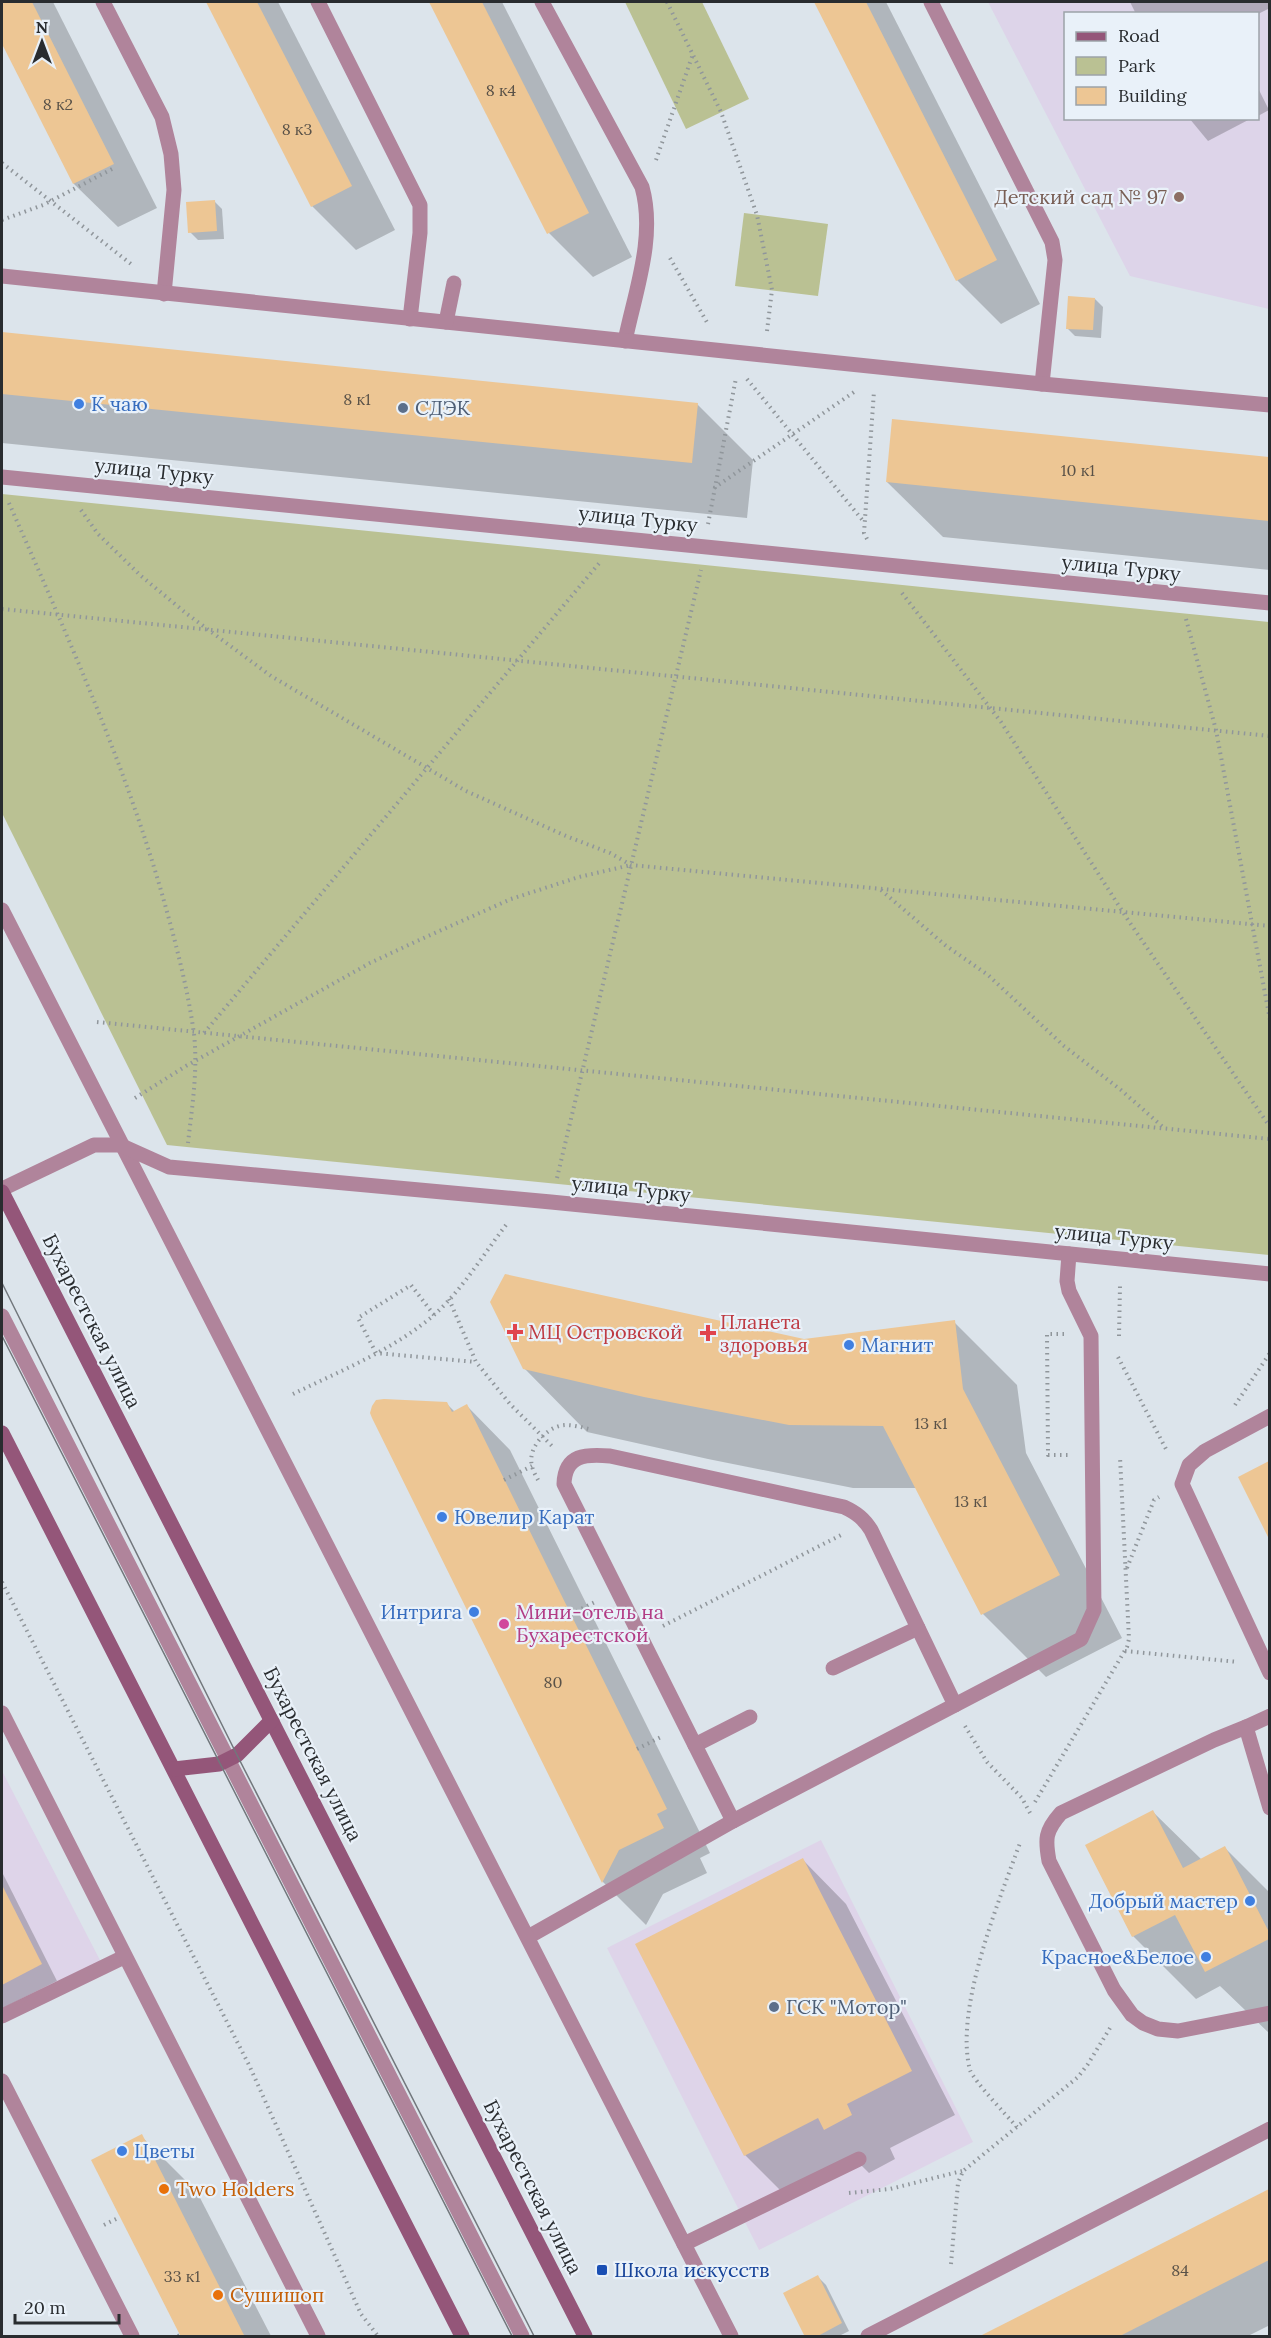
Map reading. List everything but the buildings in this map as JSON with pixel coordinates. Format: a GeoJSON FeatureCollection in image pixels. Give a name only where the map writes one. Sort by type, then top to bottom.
{"type":"FeatureCollection","features":[{"type":"Feature","properties":{"kind":"main road","name":"Бухарестская улица"},"geometry":{"type":"LineString","coordinates":[[2,1190],[585,2337]]}},
{"type":"Feature","properties":{"kind":"main road"},"geometry":{"type":"LineString","coordinates":[[2,1433],[462,2337]]}},
{"type":"Feature","properties":{"kind":"main road"},"geometry":{"type":"LineString","coordinates":[[174,1769],[219,1764],[228,1760],[237,1755],[272,1720]]}},
{"type":"Feature","properties":{"kind":"street"},"geometry":{"type":"LineString","coordinates":[[103,2],[162,117],[171,154],[174,190],[164,294]]}},
{"type":"Feature","properties":{"kind":"street"},"geometry":{"type":"LineString","coordinates":[[318,2],[420,205],[420,232],[410,319]]}},
{"type":"Feature","properties":{"kind":"street"},"geometry":{"type":"LineString","coordinates":[[542,2],[642,187],[647,214],[644,252],[625,341]]}},
{"type":"Feature","properties":{"kind":"street"},"geometry":{"type":"LineString","coordinates":[[931,2],[1052,242],[1055,260],[1042,384]]}},
{"type":"Feature","properties":{"kind":"street"},"geometry":{"type":"LineString","coordinates":[[2,276],[725,351],[740,360],[764,355],[875,372],[1042,384],[1269,405]]}},
{"type":"Feature","properties":{"kind":"street"},"geometry":{"type":"LineString","coordinates":[[446,322],[453,283]]}},
{"type":"Feature","properties":{"kind":"street","name":"улица Турку"},"geometry":{"type":"LineString","coordinates":[[2,477],[1269,603]]}},
{"type":"Feature","properties":{"kind":"street"},"geometry":{"type":"LineString","coordinates":[[2,910],[120,1145],[528,1937],[731,2337]]}},
{"type":"Feature","properties":{"kind":"street","name":"улица Турку"},"geometry":{"type":"LineString","coordinates":[[2,1190],[94,1145],[120,1145],[169,1167],[551,1202],[1269,1274]]}},
{"type":"Feature","properties":{"kind":"street"},"geometry":{"type":"LineString","coordinates":[[528,1937],[550,1922],[733,1821],[1081,1639],[1094,1610],[1091,1336],[1069,1291],[1067,1281],[1069,1254]]}},
{"type":"Feature","properties":{"kind":"street"},"geometry":{"type":"LineString","coordinates":[[2,1316],[522,2337]]}},
{"type":"Feature","properties":{"kind":"street"},"geometry":{"type":"LineString","coordinates":[[1269,1416],[1204,1451],[1189,1465],[1182,1484],[1269,1673]]}},
{"type":"Feature","properties":{"kind":"street"},"geometry":{"type":"LineString","coordinates":[[733,1821],[564,1484],[564,1474],[570,1463],[581,1456],[610,1456],[854,1511],[872,1530],[955,1705]]}},
{"type":"Feature","properties":{"kind":"street"},"geometry":{"type":"LineString","coordinates":[[833,1668],[918,1628]]}},
{"type":"Feature","properties":{"kind":"street"},"geometry":{"type":"LineString","coordinates":[[2,1713],[318,2337]]}},
{"type":"Feature","properties":{"kind":"street"},"geometry":{"type":"LineString","coordinates":[[1269,1716],[1061,1813],[1050,1826],[1046,1842],[1049,1861],[1114,1990],[1132,2015],[1143,2023],[1158,2029],[1178,2031],[1269,2013]]}},
{"type":"Feature","properties":{"kind":"street"},"geometry":{"type":"LineString","coordinates":[[695,1745],[750,1717]]}},
{"type":"Feature","properties":{"kind":"street"},"geometry":{"type":"LineString","coordinates":[[1246,1727],[1269,1808]]}},
{"type":"Feature","properties":{"kind":"street"},"geometry":{"type":"LineString","coordinates":[[2,2016],[124,1957]]}},
{"type":"Feature","properties":{"kind":"street"},"geometry":{"type":"LineString","coordinates":[[2,2081],[132,2337]]}},
{"type":"Feature","properties":{"kind":"street"},"geometry":{"type":"LineString","coordinates":[[868,2337],[1269,2129]]}},
{"type":"Feature","properties":{"kind":"street"},"geometry":{"type":"LineString","coordinates":[[684,2244],[859,2159]]}},
{"type":"Feature","properties":{"kind":"path"},"geometry":{"type":"LineString","coordinates":[[667,2],[721,112],[757,215],[772,290],[764,355]]}},
{"type":"Feature","properties":{"kind":"path"},"geometry":{"type":"LineString","coordinates":[[642,187],[655,165],[693,54]]}},
{"type":"Feature","properties":{"kind":"path"},"geometry":{"type":"LineString","coordinates":[[2,163],[137,269]]}},
{"type":"Feature","properties":{"kind":"path"},"geometry":{"type":"LineString","coordinates":[[2,220],[51,201],[116,167]]}},
{"type":"Feature","properties":{"kind":"path"},"geometry":{"type":"LineString","coordinates":[[646,232],[664,244],[671,263],[725,351]]}},
{"type":"Feature","properties":{"kind":"path"},"geometry":{"type":"LineString","coordinates":[[740,360],[792,435],[864,523]]}},
{"type":"Feature","properties":{"kind":"path"},"geometry":{"type":"LineString","coordinates":[[551,1202],[707,547],[708,517],[740,360]]}},
{"type":"Feature","properties":{"kind":"path"},"geometry":{"type":"LineString","coordinates":[[714,489],[792,435],[875,372]]}},
{"type":"Feature","properties":{"kind":"path"},"geometry":{"type":"LineString","coordinates":[[875,372],[864,533],[898,588],[990,707],[1123,912],[1269,1127]]}},
{"type":"Feature","properties":{"kind":"path"},"geometry":{"type":"LineString","coordinates":[[63,483],[98,534],[121,558],[166,597],[271,676],[426,768],[508,811],[610,853],[631,865]]}},
{"type":"Feature","properties":{"kind":"path"},"geometry":{"type":"LineString","coordinates":[[6,496],[109,739],[142,828],[171,929],[194,1033],[195,1061],[185,1168]]}},
{"type":"Feature","properties":{"kind":"path"},"geometry":{"type":"LineString","coordinates":[[204,1034],[620,538]]}},
{"type":"Feature","properties":{"kind":"path"},"geometry":{"type":"LineString","coordinates":[[1180,595],[1216,730],[1269,1020]]}},
{"type":"Feature","properties":{"kind":"path"},"geometry":{"type":"LineString","coordinates":[[2,609],[212,632],[1269,736]]}},
{"type":"Feature","properties":{"kind":"path"},"geometry":{"type":"LineString","coordinates":[[135,1098],[195,1061],[370,963],[510,899],[551,885],[631,865],[1269,926]]}},
{"type":"Feature","properties":{"kind":"path"},"geometry":{"type":"LineString","coordinates":[[880,889],[945,945],[988,975],[1064,1046],[1165,1128]]}},
{"type":"Feature","properties":{"kind":"path"},"geometry":{"type":"LineString","coordinates":[[97,1022],[1269,1139]]}},
{"type":"Feature","properties":{"kind":"path"},"geometry":{"type":"LineString","coordinates":[[293,1394],[376,1353],[434,1315],[506,1225]]}},
{"type":"Feature","properties":{"kind":"path"},"geometry":{"type":"LineString","coordinates":[[376,1353],[358,1318],[411,1285],[434,1315]]}},
{"type":"Feature","properties":{"kind":"path"},"geometry":{"type":"LineString","coordinates":[[1118,1368],[1120,1286]]}},
{"type":"Feature","properties":{"kind":"path"},"geometry":{"type":"LineString","coordinates":[[449,1299],[476,1362],[510,1404],[570,1463]]}},
{"type":"Feature","properties":{"kind":"path"},"geometry":{"type":"LineString","coordinates":[[1069,1329],[1069,1333],[1047,1334],[1048,1455],[1074,1455]]}},
{"type":"Feature","properties":{"kind":"path"},"geometry":{"type":"LineString","coordinates":[[1113,1349],[1169,1455]]}},
{"type":"Feature","properties":{"kind":"path"},"geometry":{"type":"LineString","coordinates":[[376,1353],[476,1362]]}},
{"type":"Feature","properties":{"kind":"path"},"geometry":{"type":"LineString","coordinates":[[1233,1407],[1269,1353]]}},
{"type":"Feature","properties":{"kind":"path"},"geometry":{"type":"LineString","coordinates":[[541,1487],[532,1466],[531,1456],[542,1437],[562,1425],[600,1431]]}},
{"type":"Feature","properties":{"kind":"path"},"geometry":{"type":"LineString","coordinates":[[1028,1821],[1042,1787],[1125,1651],[1129,1639],[1120,1451]]}},
{"type":"Feature","properties":{"kind":"path"},"geometry":{"type":"LineString","coordinates":[[504,1480],[532,1466]]}},
{"type":"Feature","properties":{"kind":"path"},"geometry":{"type":"LineString","coordinates":[[1126,1572],[1154,1500],[1164,1494]]}},
{"type":"Feature","properties":{"kind":"path"},"geometry":{"type":"LineString","coordinates":[[654,1630],[850,1531]]}},
{"type":"Feature","properties":{"kind":"path"},"geometry":{"type":"LineString","coordinates":[[2,1582],[249,2065],[361,2314],[378,2337]]}},
{"type":"Feature","properties":{"kind":"path"},"geometry":{"type":"LineString","coordinates":[[571,1614],[598,1600],[603,1609]]}},
{"type":"Feature","properties":{"kind":"path"},"geometry":{"type":"LineString","coordinates":[[1125,1651],[1245,1662]]}},
{"type":"Feature","properties":{"kind":"path"},"geometry":{"type":"LineString","coordinates":[[964,1724],[976,1749],[1022,1798],[1029,1810]]}},
{"type":"Feature","properties":{"kind":"path"},"geometry":{"type":"LineString","coordinates":[[637,1749],[666,1735]]}},
{"type":"Feature","properties":{"kind":"path"},"geometry":{"type":"LineString","coordinates":[[1017,2127],[971,2072],[966,2035],[977,1969],[1021,1839]]}},
{"type":"Feature","properties":{"kind":"path"},"geometry":{"type":"LineString","coordinates":[[840,2192],[890,2189],[963,2171],[1078,2077],[1089,2064],[1115,2019]]}},
{"type":"Feature","properties":{"kind":"path"},"geometry":{"type":"LineString","coordinates":[[950,2275],[958,2183],[963,2171]]}},
{"type":"Feature","properties":{"kind":"shaded area","name":"Детский сад № 97"},"geometry":{"type":"Polygon","coordinates":[[[988,2],[1269,2],[1269,309],[1130,276],[988,2]]]}},
{"type":"Feature","properties":{"kind":"shaded area"},"geometry":{"type":"Polygon","coordinates":[[[2,1771],[103,1966],[2,2017],[2,1771]]]}},
{"type":"Feature","properties":{"kind":"shaded area"},"geometry":{"type":"Polygon","coordinates":[[[821,1840],[973,2142],[759,2250],[607,1948],[821,1840]]]}},
{"type":"Feature","properties":{"kind":"green space"},"geometry":{"type":"Polygon","coordinates":[[[625,2],[702,2],[749,99],[686,129],[625,2]]]}},
{"type":"Feature","properties":{"kind":"green space"},"geometry":{"type":"Polygon","coordinates":[[[744,213],[828,224],[818,296],[735,286],[744,213]]]}},
{"type":"Feature","properties":{"kind":"green space"},"geometry":{"type":"Polygon","coordinates":[[[2,494],[1269,622],[1269,1255],[167,1145],[2,813],[2,494]]]}},
{"type":"Feature","properties":{"kind":"tram line"},"geometry":{"type":"LineString","coordinates":[[2,1283],[237,1755],[534,2336]]}},
{"type":"Feature","properties":{"kind":"tram line"},"geometry":{"type":"LineString","coordinates":[[2,1336],[512,2336]]}},
{"type":"Feature","properties":{"kind":"place","name":"Детский сад № 97"},"geometry":{"type":"Point","coordinates":[1179,197]}},
{"type":"Feature","properties":{"kind":"place","name":"К чаю"},"geometry":{"type":"Point","coordinates":[79,404]}},
{"type":"Feature","properties":{"kind":"place","name":"СДЭК"},"geometry":{"type":"Point","coordinates":[403,408]}},
{"type":"Feature","properties":{"kind":"place","name":"МЦ Островской"},"geometry":{"type":"Point","coordinates":[515,1332]}},
{"type":"Feature","properties":{"kind":"place","name":"Планета здоровья"},"geometry":{"type":"Point","coordinates":[708,1333]}},
{"type":"Feature","properties":{"kind":"place","name":"Магнит"},"geometry":{"type":"Point","coordinates":[849,1345]}},
{"type":"Feature","properties":{"kind":"place","name":"Ювелир Карат"},"geometry":{"type":"Point","coordinates":[442,1517]}},
{"type":"Feature","properties":{"kind":"place","name":"Интрига"},"geometry":{"type":"Point","coordinates":[474,1612]}},
{"type":"Feature","properties":{"kind":"place","name":"Мини-отель на Бухарестской"},"geometry":{"type":"Point","coordinates":[504,1624]}},
{"type":"Feature","properties":{"kind":"place","name":"Добрый мастер"},"geometry":{"type":"Point","coordinates":[1250,1901]}},
{"type":"Feature","properties":{"kind":"place","name":"Красное&Белое"},"geometry":{"type":"Point","coordinates":[1206,1957]}},
{"type":"Feature","properties":{"kind":"place","name":"ГСК \"Мотор\""},"geometry":{"type":"Point","coordinates":[774,2007]}},
{"type":"Feature","properties":{"kind":"place","name":"Цветы"},"geometry":{"type":"Point","coordinates":[122,2151]}},
{"type":"Feature","properties":{"kind":"place","name":"Two Holders"},"geometry":{"type":"Point","coordinates":[164,2189]}},
{"type":"Feature","properties":{"kind":"place","name":"Школа искусств"},"geometry":{"type":"Point","coordinates":[602,2270]}},
{"type":"Feature","properties":{"kind":"place","name":"Сушишоп"},"geometry":{"type":"Point","coordinates":[218,2295]}}]}
